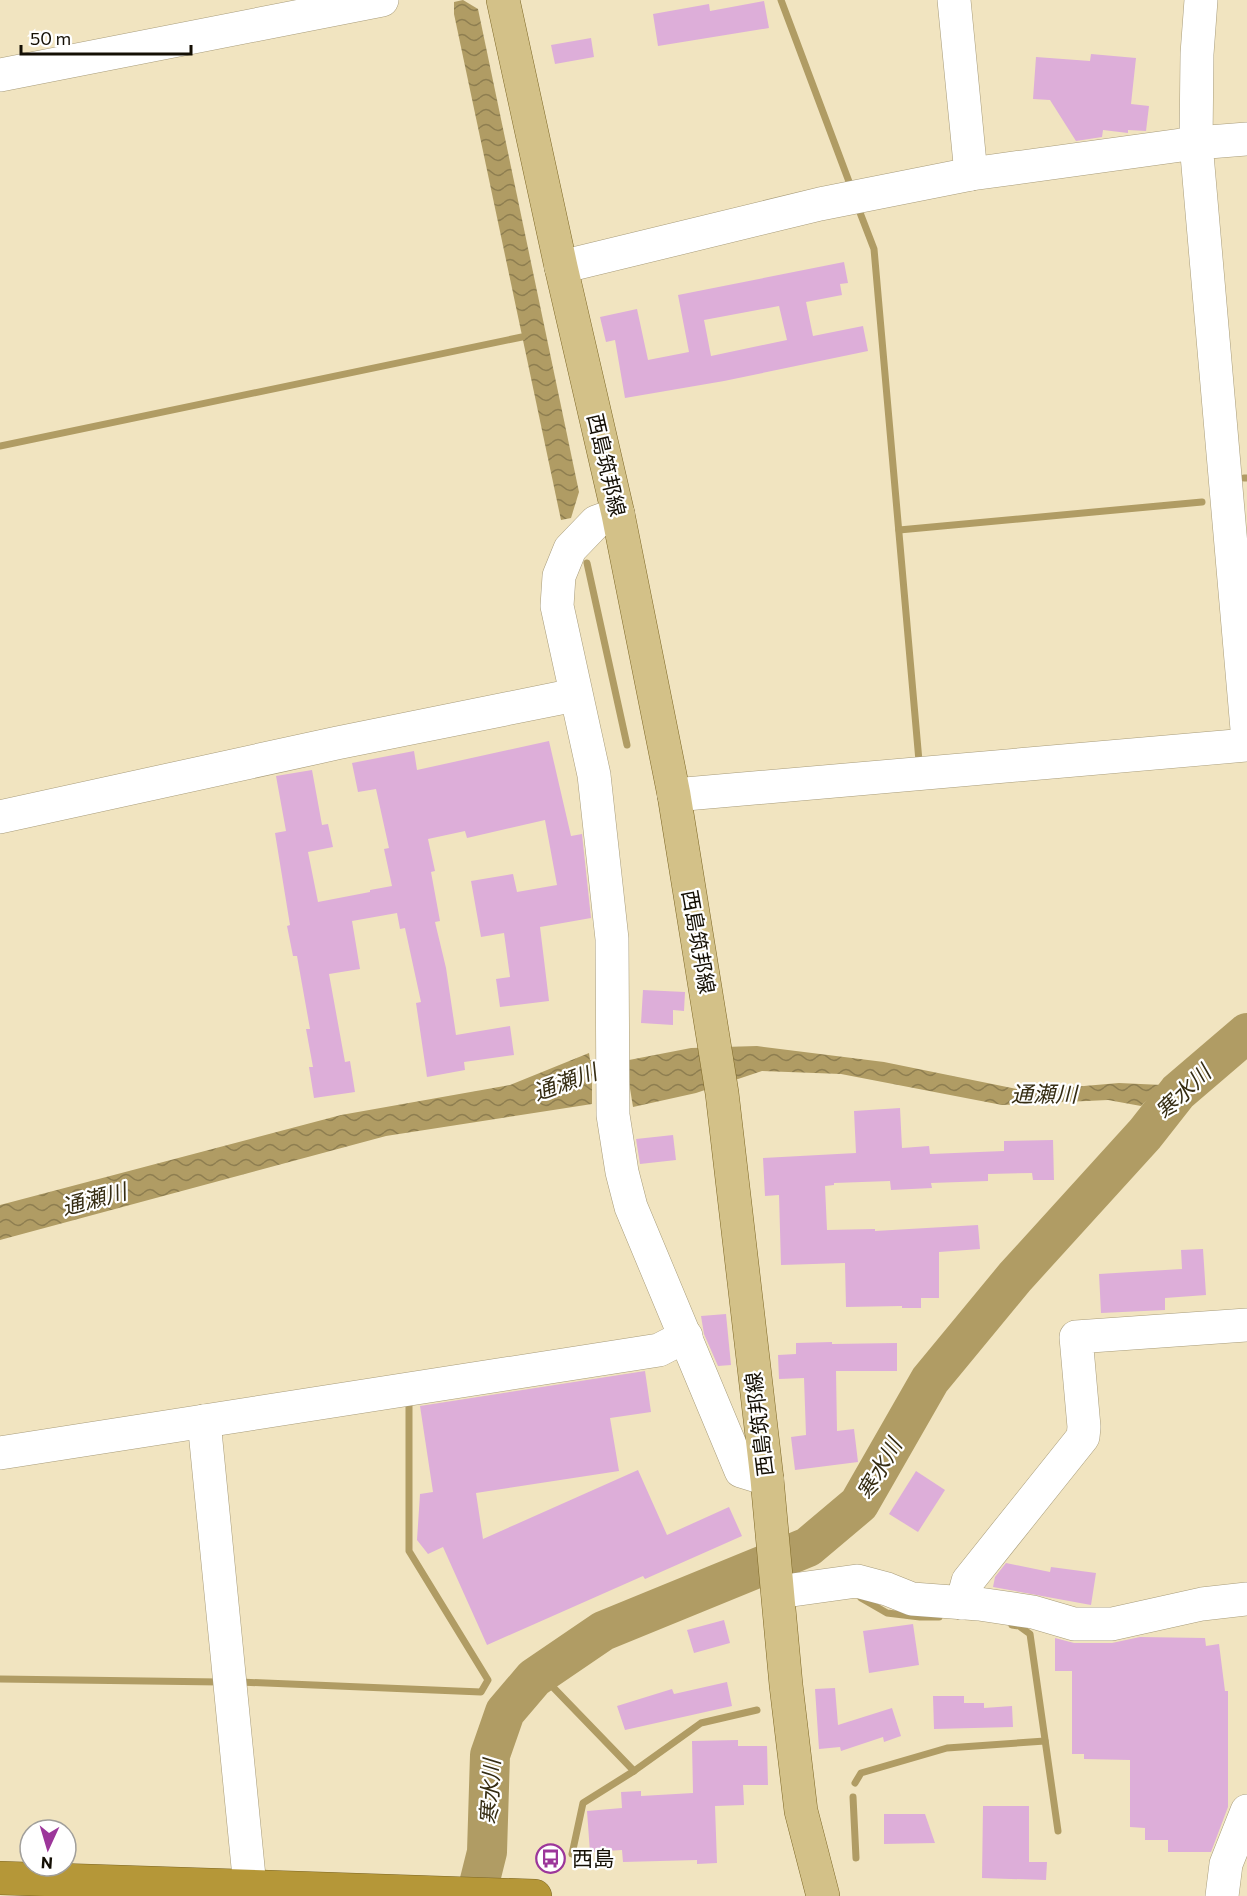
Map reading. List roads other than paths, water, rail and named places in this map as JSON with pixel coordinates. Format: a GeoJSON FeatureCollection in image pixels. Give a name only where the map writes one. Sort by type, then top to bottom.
{"type":"FeatureCollection","features":[{"type":"Feature","properties":{"kind":"highway"},"geometry":{"type":"LineString","coordinates":[[0,1878],[252,1891],[522,1895]]}},
{"type":"Feature","properties":{"kind":"main road","name":"西島筑邦線"},"geometry":{"type":"LineString","coordinates":[[503,0],[618,514],[674,795],[722,1093],[767,1479],[786,1685],[801,1811],[823,1896]]}},
{"type":"Feature","properties":{"kind":"street"},"geometry":{"type":"LineString","coordinates":[[0,75],[382,0]]}},
{"type":"Feature","properties":{"kind":"street"},"geometry":{"type":"LineString","coordinates":[[954,0],[971,174]]}},
{"type":"Feature","properties":{"kind":"street"},"geometry":{"type":"LineString","coordinates":[[1201,0],[1197,54],[1196,143],[1247,729]]}},
{"type":"Feature","properties":{"kind":"street"},"geometry":{"type":"LineString","coordinates":[[561,267],[820,204],[971,174],[1196,143],[1247,139]]}},
{"type":"Feature","properties":{"kind":"street"},"geometry":{"type":"LineString","coordinates":[[618,514],[596,522],[570,549],[559,576],[557,606],[594,775],[612,939],[612,1115],[621,1172],[631,1207],[741,1471],[767,1479]]}},
{"type":"Feature","properties":{"kind":"street"},"geometry":{"type":"LineString","coordinates":[[0,817],[337,743],[575,694]]}},
{"type":"Feature","properties":{"kind":"street"},"geometry":{"type":"LineString","coordinates":[[674,795],[1247,745]]}},
{"type":"Feature","properties":{"kind":"street"},"geometry":{"type":"LineString","coordinates":[[962,1603],[968,1581],[1083,1437],[1076,1337],[1247,1325]]}},
{"type":"Feature","properties":{"kind":"street"},"geometry":{"type":"LineString","coordinates":[[0,1453],[659,1350],[686,1336]]}},
{"type":"Feature","properties":{"kind":"street"},"geometry":{"type":"LineString","coordinates":[[204,1421],[252,1891]]}},
{"type":"Feature","properties":{"kind":"street"},"geometry":{"type":"LineString","coordinates":[[778,1592],[858,1581],[912,1599],[1033,1612],[1074,1624],[1112,1624],[1203,1604],[1247,1599]]}},
{"type":"Feature","properties":{"kind":"street"},"geometry":{"type":"LineString","coordinates":[[1222,1896],[1226,1864],[1247,1811]]}},
{"type":"Feature","properties":{"kind":"water"},"geometry":{"type":"Polygon","coordinates":[[[463,0],[478,9],[579,492],[571,518],[561,520],[454,14],[454,2],[463,0]]]}},
{"type":"Feature","properties":{"kind":"water","name":"通瀬川"},"geometry":{"type":"Polygon","coordinates":[[[757,1046],[884,1062],[1026,1091],[1119,1083],[1162,1085],[1141,1106],[1108,1100],[1002,1105],[841,1074],[762,1071],[696,1093],[633,1107],[628,1076],[592,1076],[592,1104],[386,1136],[0,1240],[0,1205],[341,1115],[510,1085],[589,1053],[590,1060],[629,1060],[691,1048],[757,1046]]]}},
{"type":"Feature","properties":{"kind":"waterway"},"geometry":{"type":"LineString","coordinates":[[781,0],[851,187]]}},
{"type":"Feature","properties":{"kind":"waterway"},"geometry":{"type":"LineString","coordinates":[[859,210],[874,249],[919,761]]}},
{"type":"Feature","properties":{"kind":"waterway"},"geometry":{"type":"LineString","coordinates":[[0,446],[522,337]]}},
{"type":"Feature","properties":{"kind":"waterway"},"geometry":{"type":"LineString","coordinates":[[899,530],[1202,502]]}},
{"type":"Feature","properties":{"kind":"waterway"},"geometry":{"type":"LineString","coordinates":[[587,563],[627,745]]}},
{"type":"Feature","properties":{"kind":"waterway","name":"寒水川"},"geometry":{"type":"LineString","coordinates":[[476,1896],[487,1852],[490,1755],[505,1712],[534,1678],[603,1631],[808,1547],[859,1504],[930,1380],[1015,1277],[1145,1134],[1178,1092],[1247,1033]]}},
{"type":"Feature","properties":{"kind":"waterway"},"geometry":{"type":"LineString","coordinates":[[240,1682],[481,1692],[488,1680],[409,1551],[409,1397]]}},
{"type":"Feature","properties":{"kind":"waterway"},"geometry":{"type":"LineString","coordinates":[[861,1598],[887,1613],[939,1617]]}},
{"type":"Feature","properties":{"kind":"waterway"},"geometry":{"type":"LineString","coordinates":[[1012,1625],[1019,1626],[1030,1634],[1058,1831]]}},
{"type":"Feature","properties":{"kind":"waterway"},"geometry":{"type":"LineString","coordinates":[[534,1678],[547,1681],[634,1771],[583,1803],[572,1854]]}},
{"type":"Feature","properties":{"kind":"waterway"},"geometry":{"type":"LineString","coordinates":[[0,1679],[220,1682]]}},
{"type":"Feature","properties":{"kind":"waterway"},"geometry":{"type":"LineString","coordinates":[[634,1771],[701,1723],[757,1710]]}},
{"type":"Feature","properties":{"kind":"waterway"},"geometry":{"type":"LineString","coordinates":[[855,1783],[861,1773],[947,1748],[1045,1741]]}},
{"type":"Feature","properties":{"kind":"waterway"},"geometry":{"type":"LineString","coordinates":[[853,1797],[856,1858]]}},
{"type":"Feature","properties":{"kind":"place","name":"西島"},"geometry":{"type":"Point","coordinates":[551,1859]}}]}
